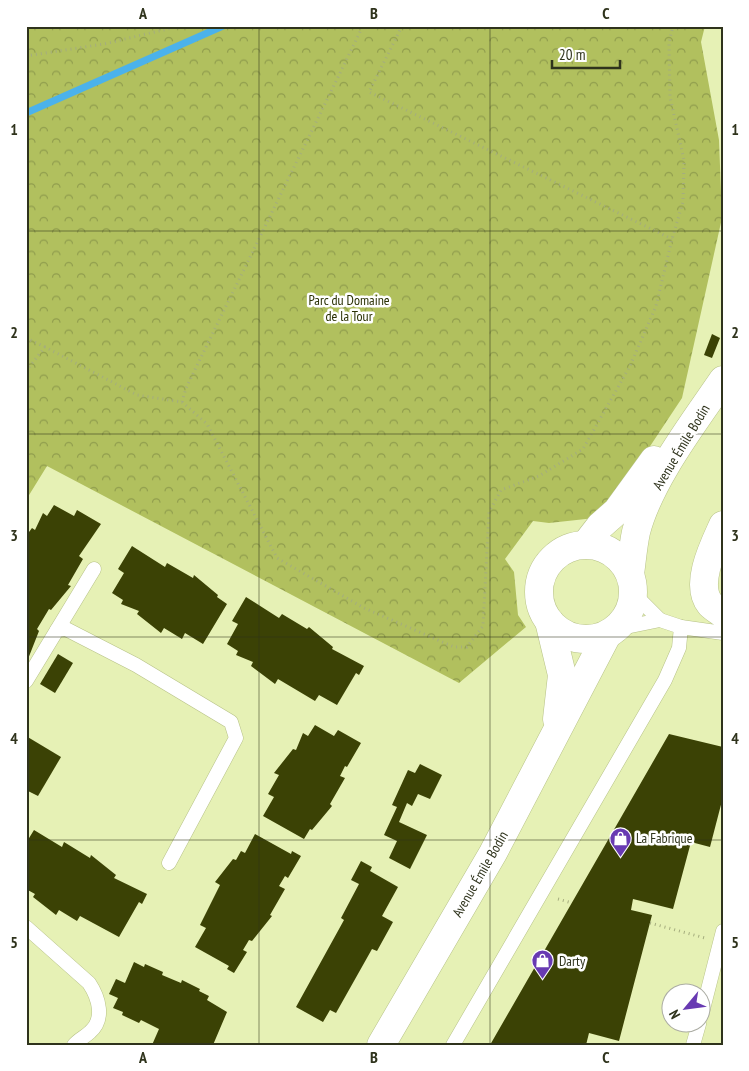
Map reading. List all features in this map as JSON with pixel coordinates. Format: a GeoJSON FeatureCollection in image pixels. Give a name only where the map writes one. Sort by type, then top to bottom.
{"type":"FeatureCollection","features":[{"type":"Feature","properties":{"kind":"main road","name":"Avenue Émile Bodin"},"geometry":{"type":"LineString","coordinates":[[586,544],[600,526],[617,511],[682,421],[723,380]]}},
{"type":"Feature","properties":{"kind":"main road","name":"Avenue Émile Bodin"},"geometry":{"type":"LineString","coordinates":[[632,584],[636,532],[649,500],[673,454],[723,380]]}},
{"type":"Feature","properties":{"kind":"main road"},"geometry":{"type":"LineString","coordinates":[[723,525],[706,564],[704,585],[709,603],[723,614]]}},
{"type":"Feature","properties":{"kind":"main road"},"geometry":{"type":"LineString","coordinates":[[586,544],[597,546],[617,556],[632,584],[625,620],[611,632],[592,639],[575,638],[561,632],[549,621],[541,607],[539,589],[543,572],[553,557],[568,548],[586,544]]}},
{"type":"Feature","properties":{"kind":"main road","name":"Avenue Émile Bodin"},"geometry":{"type":"LineString","coordinates":[[549,621],[562,675],[555,735]]}},
{"type":"Feature","properties":{"kind":"main road","name":"Avenue Émile Bodin"},"geometry":{"type":"LineString","coordinates":[[381,1045],[493,854],[611,632]]}},
{"type":"Feature","properties":{"kind":"main road","name":"Avenue Émile Bodin"},"geometry":{"type":"LineString","coordinates":[[371,1045],[400,1010]]}},
{"type":"Feature","properties":{"kind":"lane"},"geometry":{"type":"LineString","coordinates":[[26,681],[94,569]]}},
{"type":"Feature","properties":{"kind":"lane"},"geometry":{"type":"LineString","coordinates":[[632,584],[660,620],[680,627],[723,633]]}},
{"type":"Feature","properties":{"kind":"lane"},"geometry":{"type":"LineString","coordinates":[[611,632],[660,620]]}},
{"type":"Feature","properties":{"kind":"lane"},"geometry":{"type":"LineString","coordinates":[[453,1045],[665,680],[678,648],[680,627]]}},
{"type":"Feature","properties":{"kind":"lane"},"geometry":{"type":"LineString","coordinates":[[57,630],[66,629],[78,633],[136,665],[231,722],[236,738],[169,863]]}},
{"type":"Feature","properties":{"kind":"lane"},"geometry":{"type":"LineString","coordinates":[[26,927],[89,983],[96,994],[100,1011],[98,1022],[91,1032],[74,1045]]}},
{"type":"Feature","properties":{"kind":"lane"},"geometry":{"type":"LineString","coordinates":[[709,984],[721,936]]}},
{"type":"Feature","properties":{"kind":"path"},"geometry":{"type":"LineString","coordinates":[[26,56],[104,44],[180,26]]}},
{"type":"Feature","properties":{"kind":"path"},"geometry":{"type":"LineString","coordinates":[[182,402],[191,379],[363,27],[357,26]]}},
{"type":"Feature","properties":{"kind":"path"},"geometry":{"type":"LineString","coordinates":[[402,26],[369,92],[672,239]]}},
{"type":"Feature","properties":{"kind":"path"},"geometry":{"type":"LineString","coordinates":[[26,338],[137,396],[182,402],[208,424],[277,558],[364,608],[445,644],[454,647],[467,647],[483,626],[489,512],[501,490],[539,476],[583,449],[630,366],[652,314],[683,202],[684,160],[670,97],[669,42],[673,26]]}},
{"type":"Feature","properties":{"kind":"path"},"geometry":{"type":"LineString","coordinates":[[26,371],[45,347]]}},
{"type":"Feature","properties":{"kind":"path"},"geometry":{"type":"LineString","coordinates":[[650,923],[721,936]]}},
{"type":"Feature","properties":{"kind":"green space","name":"Parc du Domaine de la Tour"},"geometry":{"type":"Polygon","coordinates":[[[26,26],[705,26],[701,42],[719,140],[722,218],[682,398],[623,487],[595,518],[549,523],[533,521],[505,559],[514,572],[518,615],[526,627],[459,683],[47,466],[26,500],[26,26]]]}},
{"type":"Feature","properties":{"kind":"building"},"geometry":{"type":"Polygon","coordinates":[[[712,334],[720,338],[712,358],[704,355],[712,334]]]}},
{"type":"Feature","properties":{"kind":"building"},"geometry":{"type":"Polygon","coordinates":[[[54,505],[74,516],[77,510],[101,524],[79,556],[83,559],[68,585],[71,586],[51,610],[49,609],[37,629],[39,631],[28,659],[26,536],[32,528],[35,530],[43,513],[47,516],[54,505]]]}},
{"type":"Feature","properties":{"kind":"building"},"geometry":{"type":"Polygon","coordinates":[[[132,546],[165,567],[167,563],[193,578],[194,575],[227,604],[203,644],[185,633],[182,639],[164,628],[161,633],[137,614],[139,611],[121,604],[123,600],[112,593],[124,573],[118,569],[132,546]]]}},
{"type":"Feature","properties":{"kind":"building"},"geometry":{"type":"Polygon","coordinates":[[[246,597],[279,618],[282,614],[307,629],[309,627],[333,647],[332,649],[364,666],[359,675],[356,673],[337,705],[319,695],[315,701],[278,679],[275,684],[251,666],[253,662],[236,655],[238,651],[227,644],[238,624],[232,621],[246,597]]]}},
{"type":"Feature","properties":{"kind":"building"},"geometry":{"type":"Polygon","coordinates":[[[58,654],[73,663],[55,693],[40,684],[58,654]]]}},
{"type":"Feature","properties":{"kind":"building"},"geometry":{"type":"Polygon","coordinates":[[[315,725],[334,736],[338,730],[361,743],[340,776],[345,778],[330,804],[332,806],[312,830],[310,829],[304,839],[263,816],[274,797],[268,794],[279,775],[274,773],[293,749],[296,750],[303,733],[308,736],[315,725]]]}},
{"type":"Feature","properties":{"kind":"building"},"geometry":{"type":"Polygon","coordinates":[[[669,734],[723,747],[723,797],[710,847],[691,842],[673,909],[633,899],[631,910],[652,915],[619,1041],[589,1033],[586,1045],[490,1045],[669,734]]]}},
{"type":"Feature","properties":{"kind":"building"},"geometry":{"type":"Polygon","coordinates":[[[26,736],[61,757],[38,796],[26,790],[26,736]]]}},
{"type":"Feature","properties":{"kind":"building"},"geometry":{"type":"Polygon","coordinates":[[[420,764],[442,775],[430,799],[418,794],[412,806],[407,803],[399,822],[427,835],[410,869],[389,858],[397,841],[384,835],[397,807],[392,805],[408,770],[415,773],[420,764]]]}},
{"type":"Feature","properties":{"kind":"building"},"geometry":{"type":"Polygon","coordinates":[[[34,830],[62,847],[64,842],[90,858],[91,855],[116,875],[114,878],[147,894],[142,904],[139,902],[119,937],[80,916],[77,921],[59,910],[56,915],[33,897],[35,894],[26,889],[26,843],[34,830]]]}},
{"type":"Feature","properties":{"kind":"building"},"geometry":{"type":"Polygon","coordinates":[[[255,834],[291,854],[292,851],[301,856],[288,878],[285,876],[279,886],[285,889],[270,915],[272,916],[252,941],[249,940],[243,950],[247,952],[234,973],[227,969],[229,966],[195,947],[206,928],[200,925],[220,885],[215,882],[233,859],[236,860],[241,851],[245,853],[255,834]]]}},
{"type":"Feature","properties":{"kind":"building"},"geometry":{"type":"Polygon","coordinates":[[[361,861],[372,867],[370,871],[398,887],[382,916],[393,922],[377,951],[372,949],[336,1013],[330,1010],[323,1022],[296,1007],[344,920],[341,918],[359,884],[351,880],[361,861]]]}},
{"type":"Feature","properties":{"kind":"building"},"geometry":{"type":"Polygon","coordinates":[[[134,962],[144,967],[145,964],[163,972],[162,975],[181,983],[182,980],[200,989],[199,991],[209,996],[207,1000],[227,1012],[213,1045],[152,1045],[159,1029],[141,1020],[139,1023],[122,1015],[123,1012],[113,1008],[118,998],[109,994],[116,979],[125,983],[134,962]]]}},
{"type":"Feature","properties":{"kind":"waterway"},"geometry":{"type":"LineString","coordinates":[[26,113],[223,26]]}},
{"type":"Feature","properties":{"kind":"place","name":"La Fabrique"},"geometry":{"type":"Point","coordinates":[620,857]}},
{"type":"Feature","properties":{"kind":"place","name":"Darty"},"geometry":{"type":"Point","coordinates":[543,980]}}]}
